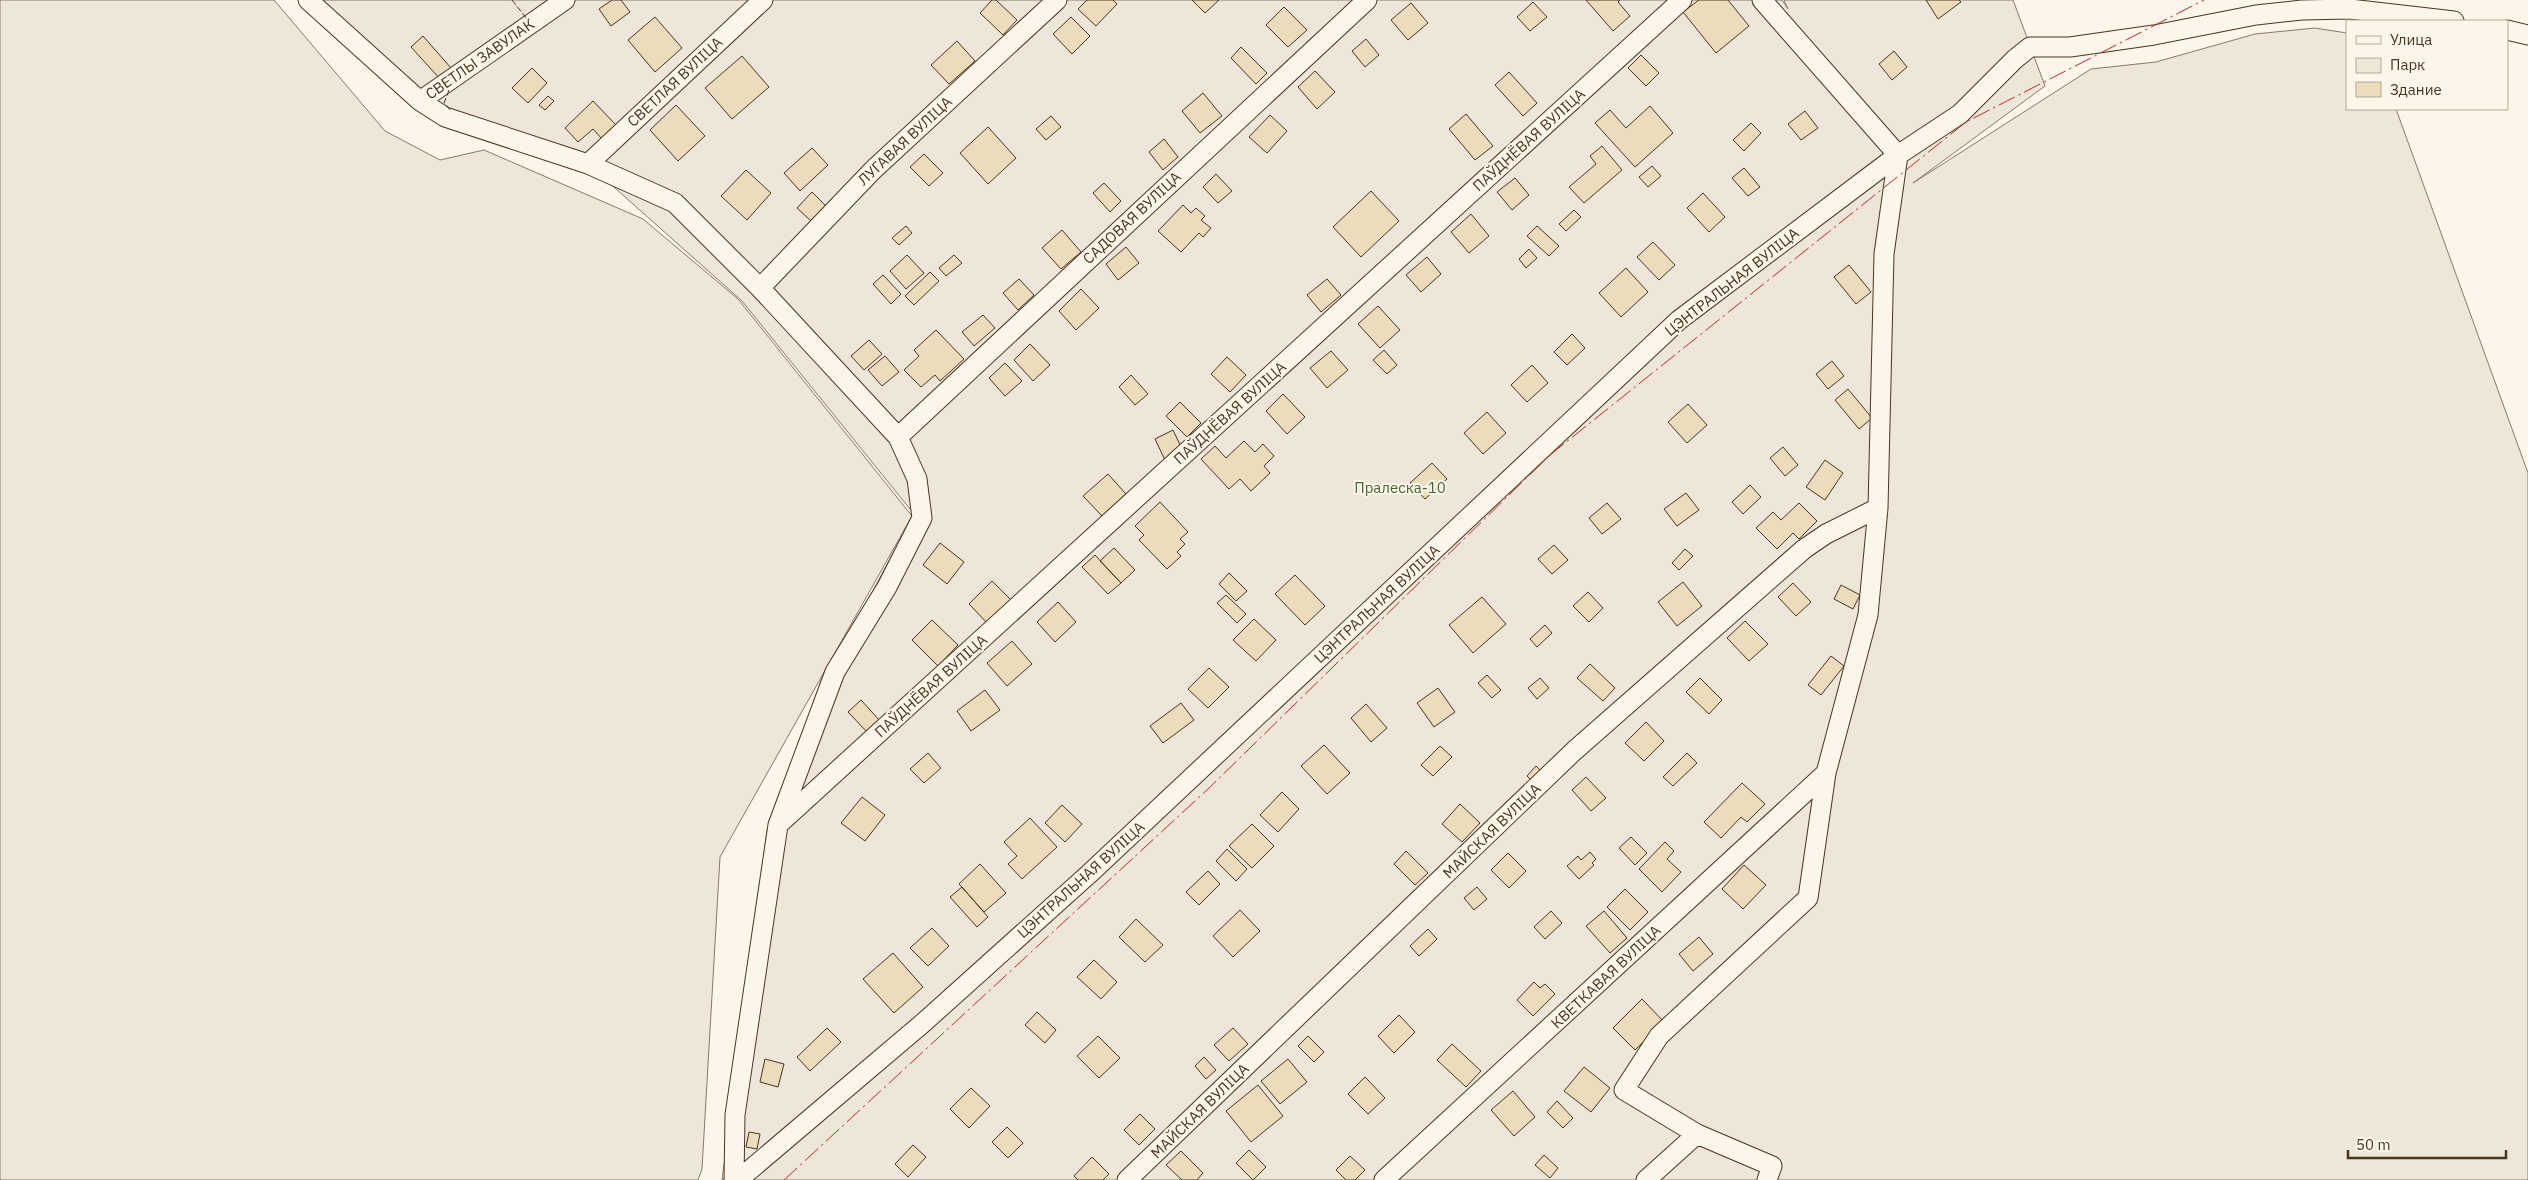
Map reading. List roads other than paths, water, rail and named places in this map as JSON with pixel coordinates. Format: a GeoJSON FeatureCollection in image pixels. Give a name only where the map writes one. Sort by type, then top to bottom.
{"type":"FeatureCollection","features":[{"type":"Feature","properties":{"kind":"street"},"geometry":{"type":"LineString","coordinates":[[308,0],[420,101],[445,117],[588,164],[675,203],[760,288],[898,437],[917,479],[922,518],[886,587],[835,672],[778,825],[735,1115],[734,1180]]}},
{"type":"Feature","properties":{"kind":"street","name":"СВЕТЛЫ ЗАВУЛАК"},"geometry":{"type":"LineString","coordinates":[[420,101],[565,0]]}},
{"type":"Feature","properties":{"kind":"street","name":"СВЕТЛАЯ ВУЛІЦА"},"geometry":{"type":"LineString","coordinates":[[588,164],[763,0]]}},
{"type":"Feature","properties":{"kind":"street","name":"ЛУГАВАЯ ВУЛІЦА"},"geometry":{"type":"LineString","coordinates":[[760,288],[872,170],[1057,0]]}},
{"type":"Feature","properties":{"kind":"street","name":"САДОВАЯ ВУЛІЦА"},"geometry":{"type":"LineString","coordinates":[[898,437],[1367,0]]}},
{"type":"Feature","properties":{"kind":"street","name":"ПАЎДНЁВАЯ ВУЛІЦА"},"geometry":{"type":"LineString","coordinates":[[778,825],[1682,0]]}},
{"type":"Feature","properties":{"kind":"street"},"geometry":{"type":"LineString","coordinates":[[1762,0],[1898,155],[1884,254],[1878,508],[1868,615],[1826,773],[1808,898],[1659,1036],[1624,1090],[1697,1134],[1772,1166],[1767,1180]]}},
{"type":"Feature","properties":{"kind":"street","name":"ЦЭНТРАЛЬНАЯ ВУЛІЦА"},"geometry":{"type":"LineString","coordinates":[[738,1180],[924,1022],[1089,874],[1679,320],[1898,155],[1960,114],[2014,58],[2030,48],[2070,47],[2154,35],[2256,14],[2302,10],[2350,9],[2445,20]]}},
{"type":"Feature","properties":{"kind":"street"},"geometry":{"type":"LineString","coordinates":[[2508,30],[2528,35]]}},
{"type":"Feature","properties":{"kind":"street","name":"МАЙСКАЯ ВУЛІЦА"},"geometry":{"type":"LineString","coordinates":[[1127,1180],[1574,751],[1804,549],[1826,534],[1878,508]]}},
{"type":"Feature","properties":{"kind":"street","name":"КВЕТКАВАЯ ВУЛІЦА"},"geometry":{"type":"LineString","coordinates":[[1384,1180],[1826,773]]}},
{"type":"Feature","properties":{"kind":"street"},"geometry":{"type":"LineString","coordinates":[[1646,1180],[1697,1134]]}},
{"type":"Feature","properties":{"kind":"park label","name":"Пралеска-10"},"geometry":{"type":"Point","coordinates":[1400,488]}}]}
